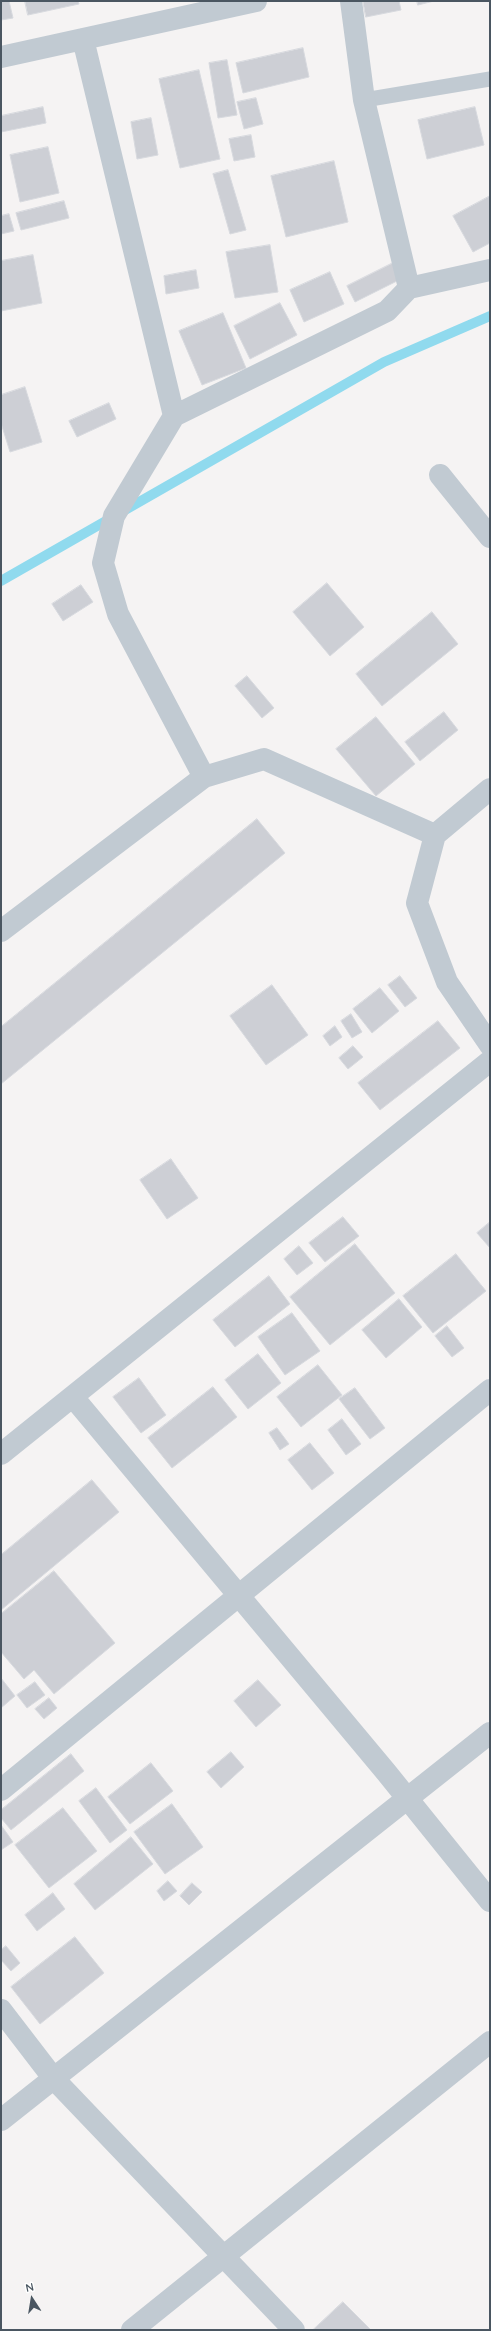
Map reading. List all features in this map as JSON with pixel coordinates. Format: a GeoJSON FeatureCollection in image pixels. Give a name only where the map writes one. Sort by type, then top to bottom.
{"type":"FeatureCollection","features":[{"type":"Feature","properties":{"kind":"street"},"geometry":{"type":"LineString","coordinates":[[1,57],[256,1]]}},
{"type":"Feature","properties":{"kind":"street"},"geometry":{"type":"LineString","coordinates":[[351,1],[364,100],[409,288]]}},
{"type":"Feature","properties":{"kind":"street"},"geometry":{"type":"LineString","coordinates":[[83,39],[174,416]]}},
{"type":"Feature","properties":{"kind":"street"},"geometry":{"type":"LineString","coordinates":[[204,777],[118,614],[103,564],[114,516],[174,416],[387,311],[409,288],[490,270]]}},
{"type":"Feature","properties":{"kind":"street"},"geometry":{"type":"LineString","coordinates":[[440,475],[490,537]]}},
{"type":"Feature","properties":{"kind":"street"},"geometry":{"type":"LineString","coordinates":[[1,931],[204,777],[264,759],[435,836]]}},
{"type":"Feature","properties":{"kind":"street"},"geometry":{"type":"LineString","coordinates":[[490,789],[435,836],[417,903],[447,982],[490,1045]]}},
{"type":"Feature","properties":{"kind":"street"},"geometry":{"type":"LineString","coordinates":[[1,1454],[490,1061]]}},
{"type":"Feature","properties":{"kind":"street"},"geometry":{"type":"LineString","coordinates":[[1,1790],[490,1390]]}},
{"type":"Feature","properties":{"kind":"street"},"geometry":{"type":"LineString","coordinates":[[73,1397],[408,1798],[490,1901]]}},
{"type":"Feature","properties":{"kind":"street"},"geometry":{"type":"LineString","coordinates":[[1,2120],[490,1733]]}},
{"type":"Feature","properties":{"kind":"street"},"geometry":{"type":"LineString","coordinates":[[1,2010],[54,2079],[222,2257],[294,2330]]}},
{"type":"Feature","properties":{"kind":"street"},"geometry":{"type":"LineString","coordinates":[[132,2330],[490,2042]]}},
{"type":"Feature","properties":{"kind":"lane"},"geometry":{"type":"LineString","coordinates":[[364,100],[490,79]]}},
{"type":"Feature","properties":{"kind":"building"},"geometry":{"type":"Polygon","coordinates":[[[1,1],[9,1],[13,18],[1,20],[1,1]]]}},
{"type":"Feature","properties":{"kind":"building"},"geometry":{"type":"Polygon","coordinates":[[[25,1],[78,1],[79,4],[28,15],[25,1]]]}},
{"type":"Feature","properties":{"kind":"building"},"geometry":{"type":"Polygon","coordinates":[[[363,1],[399,1],[401,10],[366,17],[363,1]]]}},
{"type":"Feature","properties":{"kind":"building"},"geometry":{"type":"Polygon","coordinates":[[[417,1],[434,1],[418,5],[417,1]]]}},
{"type":"Feature","properties":{"kind":"building"},"geometry":{"type":"Polygon","coordinates":[[[303,48],[309,77],[243,93],[236,63],[303,48]]]}},
{"type":"Feature","properties":{"kind":"building"},"geometry":{"type":"Polygon","coordinates":[[[227,60],[237,115],[218,118],[209,63],[227,60]]]}},
{"type":"Feature","properties":{"kind":"building"},"geometry":{"type":"Polygon","coordinates":[[[199,70],[220,159],[180,168],[159,79],[199,70]]]}},
{"type":"Feature","properties":{"kind":"building"},"geometry":{"type":"Polygon","coordinates":[[[256,98],[263,124],[244,129],[237,102],[256,98]]]}},
{"type":"Feature","properties":{"kind":"building"},"geometry":{"type":"Polygon","coordinates":[[[43,107],[46,123],[1,132],[1,116],[43,107]]]}},
{"type":"Feature","properties":{"kind":"building"},"geometry":{"type":"Polygon","coordinates":[[[475,107],[484,145],[427,159],[418,120],[475,107]]]}},
{"type":"Feature","properties":{"kind":"building"},"geometry":{"type":"Polygon","coordinates":[[[151,118],[158,155],[137,159],[131,122],[151,118]]]}},
{"type":"Feature","properties":{"kind":"building"},"geometry":{"type":"Polygon","coordinates":[[[251,135],[255,157],[234,161],[229,139],[251,135]]]}},
{"type":"Feature","properties":{"kind":"building"},"geometry":{"type":"Polygon","coordinates":[[[48,147],[59,193],[20,202],[10,155],[48,147]]]}},
{"type":"Feature","properties":{"kind":"building"},"geometry":{"type":"Polygon","coordinates":[[[334,161],[348,222],[286,237],[271,176],[334,161]]]}},
{"type":"Feature","properties":{"kind":"building"},"geometry":{"type":"Polygon","coordinates":[[[228,170],[246,230],[230,234],[213,174],[228,170]]]}},
{"type":"Feature","properties":{"kind":"building"},"geometry":{"type":"Polygon","coordinates":[[[490,196],[490,243],[473,252],[453,216],[490,196]]]}},
{"type":"Feature","properties":{"kind":"building"},"geometry":{"type":"Polygon","coordinates":[[[64,201],[69,218],[21,230],[16,213],[64,201]]]}},
{"type":"Feature","properties":{"kind":"building"},"geometry":{"type":"Polygon","coordinates":[[[9,214],[14,231],[1,234],[1,216],[9,214]]]}},
{"type":"Feature","properties":{"kind":"building"},"geometry":{"type":"Polygon","coordinates":[[[270,245],[278,292],[235,298],[226,252],[270,245]]]}},
{"type":"Feature","properties":{"kind":"building"},"geometry":{"type":"Polygon","coordinates":[[[33,255],[42,303],[1,311],[1,261],[33,255]]]}},
{"type":"Feature","properties":{"kind":"building"},"geometry":{"type":"Polygon","coordinates":[[[393,263],[401,279],[355,302],[347,286],[393,263]]]}},
{"type":"Feature","properties":{"kind":"building"},"geometry":{"type":"Polygon","coordinates":[[[196,270],[199,288],[166,294],[164,276],[196,270]]]}},
{"type":"Feature","properties":{"kind":"building"},"geometry":{"type":"Polygon","coordinates":[[[330,272],[344,304],[304,322],[290,290],[330,272]]]}},
{"type":"Feature","properties":{"kind":"building"},"geometry":{"type":"Polygon","coordinates":[[[280,303],[297,335],[250,359],[234,326],[280,303]]]}},
{"type":"Feature","properties":{"kind":"building"},"geometry":{"type":"Polygon","coordinates":[[[223,313],[246,368],[202,385],[179,331],[223,313]]]}},
{"type":"Feature","properties":{"kind":"building"},"geometry":{"type":"Polygon","coordinates":[[[25,387],[42,442],[10,452],[1,423],[1,395],[25,387]]]}},
{"type":"Feature","properties":{"kind":"building"},"geometry":{"type":"Polygon","coordinates":[[[109,403],[116,419],[77,437],[69,421],[109,403]]]}},
{"type":"Feature","properties":{"kind":"building"},"geometry":{"type":"Polygon","coordinates":[[[327,583],[364,627],[330,656],[293,612],[327,583]]]}},
{"type":"Feature","properties":{"kind":"building"},"geometry":{"type":"Polygon","coordinates":[[[81,585],[93,602],[63,621],[52,604],[81,585]]]}},
{"type":"Feature","properties":{"kind":"building"},"geometry":{"type":"Polygon","coordinates":[[[432,612],[458,644],[382,706],[356,674],[432,612]]]}},
{"type":"Feature","properties":{"kind":"building"},"geometry":{"type":"Polygon","coordinates":[[[247,676],[274,708],[262,718],[235,686],[247,676]]]}},
{"type":"Feature","properties":{"kind":"building"},"geometry":{"type":"Polygon","coordinates":[[[444,712],[458,730],[420,761],[405,742],[444,712]]]}},
{"type":"Feature","properties":{"kind":"building"},"geometry":{"type":"Polygon","coordinates":[[[376,717],[415,764],[376,796],[336,749],[376,717]]]}},
{"type":"Feature","properties":{"kind":"building"},"geometry":{"type":"Polygon","coordinates":[[[257,819],[285,853],[1,1084],[1,1027],[257,819]]]}},
{"type":"Feature","properties":{"kind":"building"},"geometry":{"type":"Polygon","coordinates":[[[400,976],[417,998],[405,1007],[388,985],[400,976]]]}},
{"type":"Feature","properties":{"kind":"building"},"geometry":{"type":"Polygon","coordinates":[[[272,985],[308,1035],[266,1065],[230,1016],[272,985]]]}},
{"type":"Feature","properties":{"kind":"building"},"geometry":{"type":"Polygon","coordinates":[[[380,988],[399,1011],[372,1033],[353,1009],[380,988]]]}},
{"type":"Feature","properties":{"kind":"building"},"geometry":{"type":"Polygon","coordinates":[[[351,1014],[362,1032],[352,1038],[341,1021],[351,1014]]]}},
{"type":"Feature","properties":{"kind":"building"},"geometry":{"type":"Polygon","coordinates":[[[438,1021],[460,1048],[380,1110],[358,1083],[438,1021]]]}},
{"type":"Feature","properties":{"kind":"building"},"geometry":{"type":"Polygon","coordinates":[[[335,1026],[342,1037],[330,1046],[323,1036],[335,1026]]]}},
{"type":"Feature","properties":{"kind":"building"},"geometry":{"type":"Polygon","coordinates":[[[353,1046],[363,1057],[348,1069],[339,1058],[353,1046]]]}},
{"type":"Feature","properties":{"kind":"building"},"geometry":{"type":"Polygon","coordinates":[[[171,1159],[198,1198],[167,1219],[140,1180],[171,1159]]]}},
{"type":"Feature","properties":{"kind":"building"},"geometry":{"type":"Polygon","coordinates":[[[343,1217],[359,1236],[325,1262],[309,1243],[343,1217]]]}},
{"type":"Feature","properties":{"kind":"building"},"geometry":{"type":"Polygon","coordinates":[[[490,1222],[490,1248],[477,1233],[490,1222]]]}},
{"type":"Feature","properties":{"kind":"building"},"geometry":{"type":"Polygon","coordinates":[[[355,1244],[395,1293],[330,1345],[290,1297],[355,1244]]]}},
{"type":"Feature","properties":{"kind":"building"},"geometry":{"type":"Polygon","coordinates":[[[299,1246],[313,1263],[297,1275],[284,1259],[299,1246]]]}},
{"type":"Feature","properties":{"kind":"building"},"geometry":{"type":"Polygon","coordinates":[[[456,1254],[486,1291],[433,1333],[403,1296],[456,1254]]]}},
{"type":"Feature","properties":{"kind":"building"},"geometry":{"type":"Polygon","coordinates":[[[269,1276],[290,1304],[235,1347],[213,1320],[269,1276]]]}},
{"type":"Feature","properties":{"kind":"building"},"geometry":{"type":"Polygon","coordinates":[[[399,1299],[422,1327],[386,1358],[362,1330],[399,1299]]]}},
{"type":"Feature","properties":{"kind":"building"},"geometry":{"type":"Polygon","coordinates":[[[292,1313],[320,1351],[285,1375],[258,1337],[292,1313]]]}},
{"type":"Feature","properties":{"kind":"building"},"geometry":{"type":"Polygon","coordinates":[[[447,1326],[464,1348],[452,1357],[435,1336],[447,1326]]]}},
{"type":"Feature","properties":{"kind":"building"},"geometry":{"type":"Polygon","coordinates":[[[258,1354],[281,1383],[248,1409],[225,1380],[258,1354]]]}},
{"type":"Feature","properties":{"kind":"building"},"geometry":{"type":"Polygon","coordinates":[[[318,1365],[342,1395],[301,1427],[277,1397],[318,1365]]]}},
{"type":"Feature","properties":{"kind":"building"},"geometry":{"type":"Polygon","coordinates":[[[139,1378],[166,1415],[141,1433],[113,1397],[139,1378]]]}},
{"type":"Feature","properties":{"kind":"building"},"geometry":{"type":"Polygon","coordinates":[[[213,1387],[237,1417],[172,1468],[148,1438],[213,1387]]]}},
{"type":"Feature","properties":{"kind":"building"},"geometry":{"type":"Polygon","coordinates":[[[355,1388],[385,1428],[370,1439],[339,1399],[355,1388]]]}},
{"type":"Feature","properties":{"kind":"building"},"geometry":{"type":"Polygon","coordinates":[[[342,1419],[361,1444],[346,1455],[328,1430],[342,1419]]]}},
{"type":"Feature","properties":{"kind":"building"},"geometry":{"type":"Polygon","coordinates":[[[277,1428],[289,1444],[280,1450],[269,1433],[277,1428]]]}},
{"type":"Feature","properties":{"kind":"building"},"geometry":{"type":"Polygon","coordinates":[[[310,1443],[334,1473],[312,1490],[288,1460],[310,1443]]]}},
{"type":"Feature","properties":{"kind":"building"},"geometry":{"type":"Polygon","coordinates":[[[92,1480],[119,1512],[1,1610],[1,1555],[92,1480]]]}},
{"type":"Feature","properties":{"kind":"building"},"geometry":{"type":"Polygon","coordinates":[[[54,1571],[115,1643],[54,1694],[34,1670],[24,1679],[1,1652],[1,1614],[54,1571]]]}},
{"type":"Feature","properties":{"kind":"building"},"geometry":{"type":"Polygon","coordinates":[[[1,1678],[15,1696],[1,1708],[1,1678]]]}},
{"type":"Feature","properties":{"kind":"building"},"geometry":{"type":"Polygon","coordinates":[[[258,1680],[281,1705],[256,1727],[234,1701],[258,1680]]]}},
{"type":"Feature","properties":{"kind":"building"},"geometry":{"type":"Polygon","coordinates":[[[35,1682],[45,1695],[27,1708],[17,1695],[35,1682]]]}},
{"type":"Feature","properties":{"kind":"building"},"geometry":{"type":"Polygon","coordinates":[[[49,1698],[57,1708],[44,1719],[35,1709],[49,1698]]]}},
{"type":"Feature","properties":{"kind":"building"},"geometry":{"type":"Polygon","coordinates":[[[231,1752],[244,1767],[221,1788],[207,1772],[231,1752]]]}},
{"type":"Feature","properties":{"kind":"building"},"geometry":{"type":"Polygon","coordinates":[[[71,1754],[84,1771],[11,1830],[1,1818],[1,1810],[71,1754]]]}},
{"type":"Feature","properties":{"kind":"building"},"geometry":{"type":"Polygon","coordinates":[[[151,1763],[173,1791],[130,1824],[108,1797],[151,1763]]]}},
{"type":"Feature","properties":{"kind":"building"},"geometry":{"type":"Polygon","coordinates":[[[96,1788],[127,1830],[110,1843],[79,1801],[96,1788]]]}},
{"type":"Feature","properties":{"kind":"building"},"geometry":{"type":"Polygon","coordinates":[[[172,1804],[203,1847],[165,1874],[134,1832],[172,1804]]]}},
{"type":"Feature","properties":{"kind":"building"},"geometry":{"type":"Polygon","coordinates":[[[63,1808],[97,1851],[49,1888],[15,1845],[63,1808]]]}},
{"type":"Feature","properties":{"kind":"building"},"geometry":{"type":"Polygon","coordinates":[[[1,1825],[13,1842],[1,1850],[1,1825]]]}},
{"type":"Feature","properties":{"kind":"building"},"geometry":{"type":"Polygon","coordinates":[[[131,1837],[153,1864],[95,1910],[74,1884],[131,1837]]]}},
{"type":"Feature","properties":{"kind":"building"},"geometry":{"type":"Polygon","coordinates":[[[168,1881],[177,1891],[164,1901],[157,1891],[168,1881]]]}},
{"type":"Feature","properties":{"kind":"building"},"geometry":{"type":"Polygon","coordinates":[[[192,1883],[202,1892],[189,1905],[180,1896],[192,1883]]]}},
{"type":"Feature","properties":{"kind":"building"},"geometry":{"type":"Polygon","coordinates":[[[53,1893],[65,1909],[37,1931],[25,1915],[53,1893]]]}},
{"type":"Feature","properties":{"kind":"building"},"geometry":{"type":"Polygon","coordinates":[[[75,1937],[104,1973],[40,2024],[11,1987],[75,1937]]]}},
{"type":"Feature","properties":{"kind":"building"},"geometry":{"type":"Polygon","coordinates":[[[6,1946],[20,1963],[11,1971],[1,1960],[1,1950],[6,1946]]]}},
{"type":"Feature","properties":{"kind":"building"},"geometry":{"type":"Polygon","coordinates":[[[343,2302],[371,2330],[313,2330],[343,2302]]]}},
{"type":"Feature","properties":{"kind":"waterway"},"geometry":{"type":"LineString","coordinates":[[1,581],[384,362],[490,316]]}}]}
